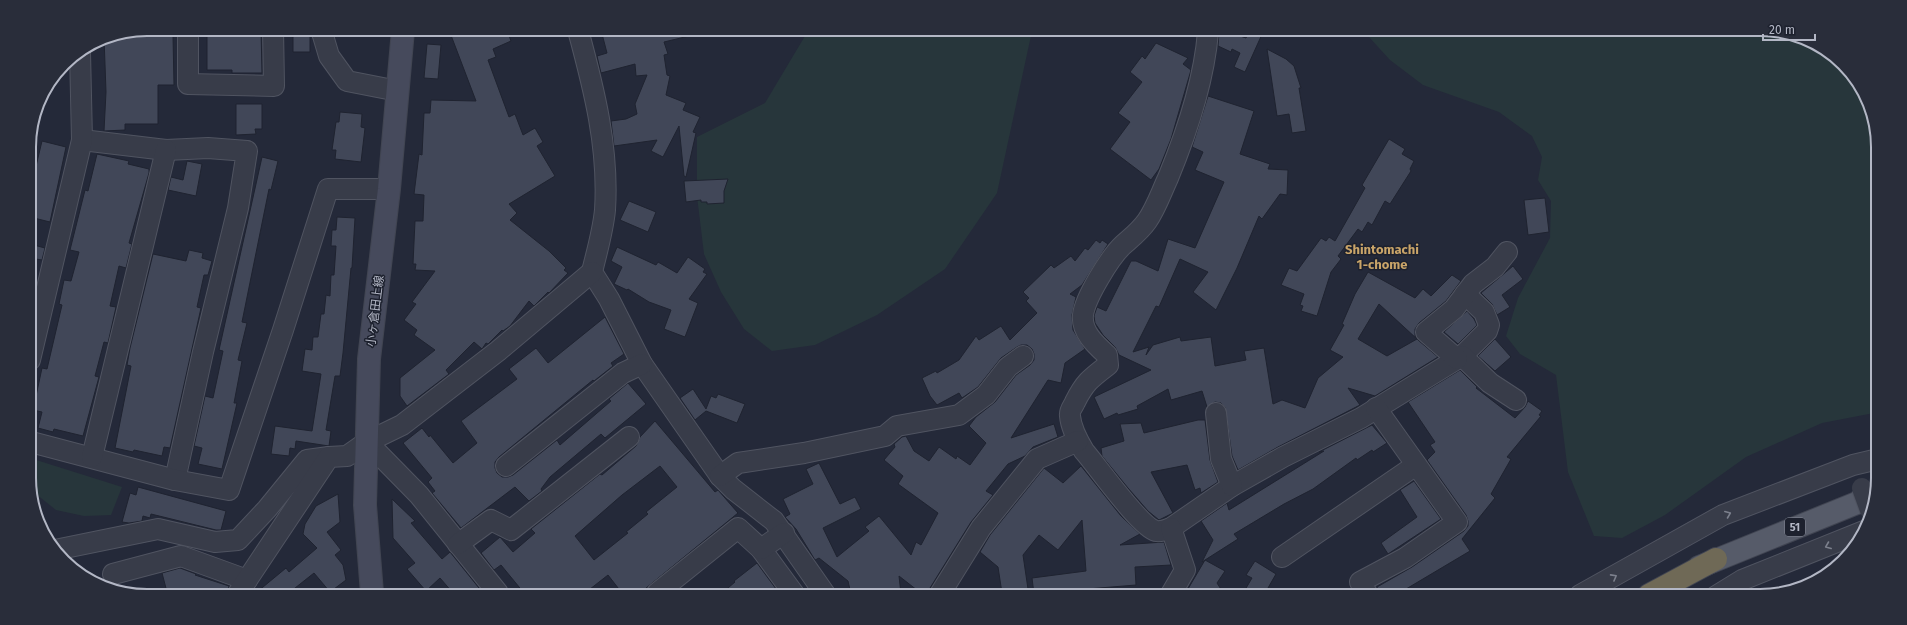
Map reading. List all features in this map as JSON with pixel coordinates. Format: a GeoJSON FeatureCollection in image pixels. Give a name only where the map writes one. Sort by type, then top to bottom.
{"type":"FeatureCollection","features":[{"type":"Feature","properties":{"kind":"highway","name":"51"},"geometry":{"type":"LineString","coordinates":[[1662,589],[1716,559]]}},
{"type":"Feature","properties":{"kind":"main road","name":"小ヶ倉田上線"},"geometry":{"type":"LineString","coordinates":[[372,589],[365,506],[369,359],[389,189],[403,36]]}},
{"type":"Feature","properties":{"kind":"main road","name":"51"},"geometry":{"type":"LineString","coordinates":[[1654,589],[1716,559],[1868,502]]}},
{"type":"Feature","properties":{"kind":"main road","name":"51"},"geometry":{"type":"LineString","coordinates":[[1671,589],[1716,559]]}},
{"type":"Feature","properties":{"kind":"street"},"geometry":{"type":"LineString","coordinates":[[188,36],[188,84],[274,86],[273,36]]}},
{"type":"Feature","properties":{"kind":"street"},"geometry":{"type":"LineString","coordinates":[[323,36],[329,56],[347,81],[398,91]]}},
{"type":"Feature","properties":{"kind":"street"},"geometry":{"type":"LineString","coordinates":[[61,549],[158,529],[215,542],[238,540],[267,509],[307,460],[347,456],[367,442],[402,425],[498,351],[592,272],[602,231],[605,210],[604,152],[592,82],[580,36]]}},
{"type":"Feature","properties":{"kind":"street"},"geometry":{"type":"LineString","coordinates":[[1208,36],[1208,48],[1194,103],[1180,146],[1155,208],[1136,234],[1122,246],[1092,288],[1083,314],[1082,324],[1086,331],[1107,355],[1109,360],[1108,364],[1089,379],[1081,389],[1071,409],[1070,416],[1078,441],[1084,451],[1135,513],[1147,525],[1156,531],[1163,531],[1171,528],[1232,486],[1282,457],[1361,418],[1459,358],[1487,331],[1489,325],[1484,312],[1465,294]]}},
{"type":"Feature","properties":{"kind":"street"},"geometry":{"type":"LineString","coordinates":[[36,332],[82,140],[80,58]]}},
{"type":"Feature","properties":{"kind":"street"},"geometry":{"type":"LineString","coordinates":[[82,140],[166,150],[208,148],[247,151],[238,208],[203,352],[175,480]]}},
{"type":"Feature","properties":{"kind":"street"},"geometry":{"type":"LineString","coordinates":[[92,457],[166,150]]}},
{"type":"Feature","properties":{"kind":"street"},"geometry":{"type":"LineString","coordinates":[[36,443],[175,480],[229,490],[283,330],[328,189],[389,189]]}},
{"type":"Feature","properties":{"kind":"street"},"geometry":{"type":"LineString","coordinates":[[1507,252],[1495,267],[1473,284],[1454,309],[1426,332],[1490,384],[1516,400]]}},
{"type":"Feature","properties":{"kind":"street"},"geometry":{"type":"LineString","coordinates":[[592,272],[609,299],[642,364],[720,476],[733,489],[774,521],[784,533],[822,589]]}},
{"type":"Feature","properties":{"kind":"street"},"geometry":{"type":"LineString","coordinates":[[720,476],[738,463],[804,453],[885,436],[897,426],[959,415],[986,395],[1008,367],[1023,356]]}},
{"type":"Feature","properties":{"kind":"street"},"geometry":{"type":"LineString","coordinates":[[506,466],[623,373],[642,364]]}},
{"type":"Feature","properties":{"kind":"street"},"geometry":{"type":"LineString","coordinates":[[1364,589],[1360,582],[1405,558],[1457,522],[1416,455],[1376,408]]}},
{"type":"Feature","properties":{"kind":"street"},"geometry":{"type":"LineString","coordinates":[[1216,413],[1221,459],[1232,486]]}},
{"type":"Feature","properties":{"kind":"street"},"geometry":{"type":"LineString","coordinates":[[458,544],[491,520],[511,530],[629,437]]}},
{"type":"Feature","properties":{"kind":"street"},"geometry":{"type":"LineString","coordinates":[[943,589],[981,528],[1037,459],[1078,441]]}},
{"type":"Feature","properties":{"kind":"street"},"geometry":{"type":"LineString","coordinates":[[367,442],[418,495],[495,589]]}},
{"type":"Feature","properties":{"kind":"street"},"geometry":{"type":"LineString","coordinates":[[1282,557],[1416,455]]}},
{"type":"Feature","properties":{"kind":"street"},"geometry":{"type":"LineString","coordinates":[[113,574],[181,556],[243,586],[329,457]]}},
{"type":"Feature","properties":{"kind":"street"},"geometry":{"type":"LineString","coordinates":[[1591,589],[1723,515],[1853,465],[1871,461]]}},
{"type":"Feature","properties":{"kind":"street"},"geometry":{"type":"LineString","coordinates":[[1853,465],[1868,501]]}},
{"type":"Feature","properties":{"kind":"street"},"geometry":{"type":"LineString","coordinates":[[662,589],[738,528],[760,550],[790,589]]}},
{"type":"Feature","properties":{"kind":"street"},"geometry":{"type":"LineString","coordinates":[[1171,528],[1185,570],[1174,589]]}},
{"type":"Feature","properties":{"kind":"street"},"geometry":{"type":"LineString","coordinates":[[760,550],[784,533]]}},
{"type":"Feature","properties":{"kind":"street"},"geometry":{"type":"LineString","coordinates":[[1727,589],[1742,580],[1856,534]]}},
{"type":"Feature","properties":{"kind":"shaded area"},"geometry":{"type":"Polygon","coordinates":[[[805,36],[1031,36],[997,193],[945,269],[877,315],[815,345],[772,351],[744,329],[721,292],[704,254],[697,196],[697,137],[765,103],[805,36]]]}},
{"type":"Feature","properties":{"kind":"shaded area"},"geometry":{"type":"Polygon","coordinates":[[[1760,36],[1775,37],[1803,44],[1828,59],[1839,68],[1856,91],[1863,104],[1870,132],[1871,414],[1822,423],[1746,457],[1665,515],[1622,538],[1594,536],[1568,472],[1556,375],[1520,354],[1506,336],[1518,298],[1550,238],[1551,201],[1538,180],[1542,157],[1532,136],[1499,112],[1423,85],[1390,60],[1369,37],[1760,36]]]}},
{"type":"Feature","properties":{"kind":"shaded area"},"geometry":{"type":"Polygon","coordinates":[[[36,460],[122,487],[111,515],[84,516],[56,510],[37,495],[36,460]]]}},
{"type":"Feature","properties":{"kind":"building"},"geometry":{"type":"Polygon","coordinates":[[[173,36],[174,85],[158,85],[158,124],[125,124],[125,130],[104,131],[106,92],[104,45],[132,37],[173,36]]]}},
{"type":"Feature","properties":{"kind":"building"},"geometry":{"type":"Polygon","coordinates":[[[207,36],[261,36],[262,73],[232,73],[232,70],[207,70],[207,36]]]}},
{"type":"Feature","properties":{"kind":"building"},"geometry":{"type":"Polygon","coordinates":[[[293,36],[310,36],[310,52],[293,52],[293,36]]]}},
{"type":"Feature","properties":{"kind":"building"},"geometry":{"type":"Polygon","coordinates":[[[451,36],[509,36],[511,41],[493,49],[496,57],[488,60],[509,117],[515,114],[523,135],[535,128],[543,142],[537,146],[555,176],[509,204],[517,213],[510,220],[549,251],[566,268],[564,270],[568,273],[534,306],[529,301],[510,326],[503,331],[502,330],[488,344],[486,343],[482,349],[474,342],[446,370],[449,374],[407,406],[400,396],[400,378],[435,350],[414,335],[417,330],[404,320],[416,304],[412,302],[435,271],[415,270],[416,264],[413,264],[415,221],[423,221],[424,195],[414,194],[419,154],[422,155],[424,113],[430,113],[431,100],[476,101],[451,36]]]}},
{"type":"Feature","properties":{"kind":"building"},"geometry":{"type":"Polygon","coordinates":[[[603,36],[689,36],[664,42],[668,54],[664,55],[667,75],[670,76],[666,95],[686,103],[683,110],[700,117],[693,132],[696,133],[686,177],[684,176],[679,126],[663,157],[651,151],[657,140],[614,146],[611,121],[626,119],[637,114],[635,104],[647,75],[636,76],[635,64],[601,73],[597,56],[607,53],[603,36]]]}},
{"type":"Feature","properties":{"kind":"building"},"geometry":{"type":"Polygon","coordinates":[[[1219,36],[1240,36],[1246,38],[1247,36],[1261,36],[1245,72],[1234,67],[1240,53],[1232,49],[1231,52],[1218,46],[1219,36]]]}},
{"type":"Feature","properties":{"kind":"building"},"geometry":{"type":"Polygon","coordinates":[[[1156,43],[1188,58],[1183,64],[1191,70],[1171,139],[1159,169],[1151,180],[1110,149],[1130,122],[1118,113],[1142,82],[1130,72],[1142,56],[1145,59],[1156,43]]]}},
{"type":"Feature","properties":{"kind":"building"},"geometry":{"type":"Polygon","coordinates":[[[427,44],[441,45],[438,79],[424,78],[427,44]]]}},
{"type":"Feature","properties":{"kind":"building"},"geometry":{"type":"Polygon","coordinates":[[[1267,49],[1286,59],[1294,66],[1301,88],[1299,88],[1306,131],[1292,133],[1289,114],[1277,116],[1267,49]]]}},
{"type":"Feature","properties":{"kind":"building"},"geometry":{"type":"Polygon","coordinates":[[[1208,96],[1254,111],[1240,154],[1270,164],[1268,169],[1288,170],[1287,195],[1280,194],[1262,219],[1259,216],[1237,268],[1216,310],[1193,292],[1208,272],[1180,259],[1159,307],[1156,306],[1133,352],[1149,347],[1146,355],[1153,345],[1180,337],[1181,341],[1211,337],[1215,366],[1246,360],[1244,351],[1264,348],[1273,404],[1282,400],[1305,408],[1318,378],[1343,357],[1330,350],[1344,325],[1342,324],[1355,294],[1368,272],[1415,298],[1423,289],[1431,296],[1452,275],[1461,281],[1446,301],[1419,323],[1415,329],[1415,336],[1418,340],[1438,357],[1375,396],[1348,388],[1360,405],[1278,447],[1238,470],[1232,456],[1225,407],[1221,403],[1215,402],[1207,407],[1202,391],[1171,400],[1168,389],[1137,406],[1138,409],[1118,415],[1117,413],[1104,419],[1094,397],[1151,370],[1119,355],[1115,347],[1103,335],[1095,323],[1094,316],[1097,307],[1106,311],[1131,261],[1136,261],[1158,271],[1168,239],[1195,248],[1224,182],[1195,170],[1203,152],[1192,147],[1208,96]],[[1379,304],[1358,339],[1387,356],[1417,339],[1379,304]]]}},
{"type":"Feature","properties":{"kind":"building"},"geometry":{"type":"Polygon","coordinates":[[[236,104],[262,104],[262,129],[255,129],[256,134],[236,135],[236,104]]]}},
{"type":"Feature","properties":{"kind":"building"},"geometry":{"type":"Polygon","coordinates":[[[340,112],[362,114],[361,127],[365,128],[361,162],[335,159],[336,150],[332,150],[336,122],[339,122],[340,112]]]}},
{"type":"Feature","properties":{"kind":"building"},"geometry":{"type":"Polygon","coordinates":[[[1389,139],[1405,149],[1402,154],[1414,161],[1410,169],[1411,171],[1390,204],[1385,201],[1372,225],[1368,222],[1362,232],[1358,229],[1338,256],[1341,259],[1331,272],[1317,316],[1301,311],[1303,306],[1300,305],[1304,294],[1281,285],[1289,268],[1297,271],[1321,238],[1326,241],[1329,237],[1335,241],[1365,188],[1362,185],[1389,139]]]}},
{"type":"Feature","properties":{"kind":"building"},"geometry":{"type":"Polygon","coordinates":[[[42,141],[66,147],[50,222],[36,218],[36,166],[42,141]]]}},
{"type":"Feature","properties":{"kind":"building"},"geometry":{"type":"Polygon","coordinates":[[[97,154],[129,161],[128,164],[149,169],[129,243],[132,244],[126,268],[119,266],[110,306],[116,307],[108,343],[104,342],[95,376],[99,377],[83,436],[54,429],[53,432],[38,428],[42,412],[36,411],[36,396],[42,368],[47,369],[62,305],[59,304],[64,280],[71,281],[79,252],[70,250],[85,190],[88,191],[97,154]]]}},
{"type":"Feature","properties":{"kind":"building"},"geometry":{"type":"Polygon","coordinates":[[[262,157],[278,161],[271,190],[269,189],[242,322],[247,323],[238,360],[242,361],[234,403],[237,403],[222,469],[198,464],[202,448],[194,446],[205,396],[213,398],[223,351],[219,350],[262,157]]]}},
{"type":"Feature","properties":{"kind":"building"},"geometry":{"type":"Polygon","coordinates":[[[187,161],[202,164],[196,196],[168,190],[171,177],[183,180],[187,161]]]}},
{"type":"Feature","properties":{"kind":"building"},"geometry":{"type":"Polygon","coordinates":[[[728,179],[724,191],[724,203],[707,204],[707,202],[701,202],[701,200],[686,202],[684,181],[728,179]]]}},
{"type":"Feature","properties":{"kind":"building"},"geometry":{"type":"Polygon","coordinates":[[[1545,198],[1549,232],[1528,235],[1524,200],[1545,198]]]}},
{"type":"Feature","properties":{"kind":"building"},"geometry":{"type":"Polygon","coordinates":[[[629,201],[656,212],[648,232],[620,220],[629,201]]]}},
{"type":"Feature","properties":{"kind":"building"},"geometry":{"type":"Polygon","coordinates":[[[337,217],[355,218],[352,268],[340,376],[335,376],[326,430],[331,431],[329,446],[296,441],[295,449],[290,448],[289,456],[271,454],[275,426],[312,431],[321,374],[302,371],[305,349],[312,350],[313,337],[318,337],[321,314],[324,314],[326,295],[330,296],[331,275],[334,275],[336,246],[331,246],[332,230],[336,230],[337,217]]]}},
{"type":"Feature","properties":{"kind":"building"},"geometry":{"type":"Polygon","coordinates":[[[1096,240],[1100,243],[1102,240],[1108,244],[1082,285],[1070,294],[1076,297],[1072,315],[1073,330],[1085,349],[1065,363],[1061,383],[1048,380],[1011,438],[1054,424],[1058,437],[1033,447],[1025,456],[1008,464],[986,491],[993,495],[971,522],[930,589],[916,589],[899,576],[900,589],[850,589],[848,581],[819,558],[815,560],[796,529],[785,517],[790,514],[783,499],[813,484],[806,469],[819,463],[840,504],[855,497],[861,509],[823,528],[837,557],[869,531],[865,527],[879,516],[911,555],[916,542],[921,545],[938,513],[898,484],[903,476],[884,460],[895,447],[894,444],[902,437],[906,436],[914,451],[929,461],[939,447],[956,459],[957,456],[970,465],[986,443],[969,426],[976,417],[995,402],[1016,375],[1030,365],[1034,360],[1034,354],[1032,349],[1027,345],[1017,347],[1001,358],[978,387],[962,398],[959,393],[937,405],[930,396],[922,378],[936,371],[937,373],[959,360],[976,336],[979,340],[1001,326],[1010,340],[1037,313],[1026,301],[1029,298],[1023,292],[1051,265],[1054,268],[1071,256],[1075,261],[1085,248],[1088,250],[1096,240]]]}},
{"type":"Feature","properties":{"kind":"building"},"geometry":{"type":"Polygon","coordinates":[[[36,246],[45,248],[42,260],[36,259],[36,246]]]}},
{"type":"Feature","properties":{"kind":"building"},"geometry":{"type":"Polygon","coordinates":[[[617,247],[656,265],[658,262],[677,273],[688,257],[705,269],[703,272],[707,274],[689,299],[698,303],[685,337],[664,329],[671,310],[649,302],[628,289],[627,290],[614,284],[622,267],[611,261],[617,247]]]}},
{"type":"Feature","properties":{"kind":"building"},"geometry":{"type":"Polygon","coordinates":[[[189,250],[203,253],[202,258],[212,261],[208,275],[204,275],[197,307],[201,308],[170,448],[164,447],[162,456],[134,450],[133,452],[115,448],[131,366],[127,365],[130,348],[153,254],[186,261],[189,250]]]}},
{"type":"Feature","properties":{"kind":"building"},"geometry":{"type":"Polygon","coordinates":[[[1513,266],[1523,279],[1502,295],[1510,307],[1497,315],[1492,304],[1481,293],[1513,266]]]}},
{"type":"Feature","properties":{"kind":"building"},"geometry":{"type":"Polygon","coordinates":[[[1467,311],[1477,325],[1458,344],[1444,332],[1467,311]]]}},
{"type":"Feature","properties":{"kind":"building"},"geometry":{"type":"Polygon","coordinates":[[[605,317],[624,354],[611,363],[613,366],[594,381],[593,380],[499,457],[495,462],[497,473],[502,477],[513,475],[557,440],[560,445],[611,401],[609,399],[628,383],[646,404],[605,438],[601,434],[550,477],[541,489],[542,491],[529,501],[515,487],[461,528],[432,493],[435,491],[428,482],[432,478],[403,443],[422,428],[429,437],[430,435],[453,463],[477,443],[461,421],[517,379],[509,369],[536,348],[548,363],[605,317]]]}},
{"type":"Feature","properties":{"kind":"building"},"geometry":{"type":"Polygon","coordinates":[[[1495,339],[1511,357],[1495,371],[1478,356],[1495,339]]]}},
{"type":"Feature","properties":{"kind":"building"},"geometry":{"type":"Polygon","coordinates":[[[1460,370],[1477,387],[1476,388],[1515,418],[1525,407],[1528,401],[1542,411],[1539,415],[1541,416],[1507,457],[1511,459],[1491,494],[1495,498],[1462,539],[1470,551],[1406,589],[1378,589],[1377,587],[1412,567],[1464,531],[1468,526],[1466,515],[1427,460],[1435,452],[1430,445],[1435,442],[1408,402],[1460,370]]]}},
{"type":"Feature","properties":{"kind":"building"},"geometry":{"type":"Polygon","coordinates":[[[693,389],[706,409],[711,396],[716,398],[718,394],[745,404],[737,423],[706,411],[695,420],[680,398],[693,389]]]}},
{"type":"Feature","properties":{"kind":"building"},"geometry":{"type":"Polygon","coordinates":[[[1198,420],[1205,420],[1210,460],[1218,482],[1201,493],[1200,488],[1195,490],[1187,465],[1151,472],[1173,513],[1159,520],[1148,511],[1102,456],[1101,448],[1124,441],[1120,424],[1141,423],[1144,433],[1198,420]]]}},
{"type":"Feature","properties":{"kind":"building"},"geometry":{"type":"Polygon","coordinates":[[[655,421],[715,492],[718,490],[738,513],[645,589],[619,589],[608,575],[590,589],[521,589],[501,565],[494,570],[481,553],[500,537],[513,552],[535,533],[531,529],[600,474],[602,475],[636,446],[640,437],[655,421]],[[660,466],[622,495],[575,536],[594,560],[628,533],[626,532],[648,514],[646,512],[677,487],[660,466]]]}},
{"type":"Feature","properties":{"kind":"building"},"geometry":{"type":"Polygon","coordinates":[[[1372,425],[1387,443],[1373,452],[1372,450],[1357,460],[1356,458],[1313,489],[1284,504],[1234,534],[1238,539],[1202,562],[1213,540],[1201,521],[1227,503],[1229,510],[1324,451],[1319,452],[1372,425]]]}},
{"type":"Feature","properties":{"kind":"building"},"geometry":{"type":"Polygon","coordinates":[[[1081,466],[1121,516],[1140,534],[1120,545],[1164,542],[1171,565],[1135,567],[1136,585],[1087,589],[1033,589],[1032,578],[1086,571],[1082,520],[1058,550],[1039,535],[1023,555],[1028,589],[1001,589],[998,567],[980,552],[990,535],[1044,468],[1063,483],[1081,466]]]}},
{"type":"Feature","properties":{"kind":"building"},"geometry":{"type":"Polygon","coordinates":[[[1414,481],[1441,519],[1388,554],[1381,543],[1417,517],[1400,490],[1414,481]]]}},
{"type":"Feature","properties":{"kind":"building"},"geometry":{"type":"Polygon","coordinates":[[[138,487],[226,511],[221,530],[151,514],[150,518],[143,516],[142,521],[129,523],[122,522],[130,493],[136,495],[138,487]]]}},
{"type":"Feature","properties":{"kind":"building"},"geometry":{"type":"Polygon","coordinates":[[[338,494],[340,522],[327,532],[341,550],[335,555],[343,565],[346,580],[334,589],[327,589],[314,573],[294,589],[261,589],[286,568],[289,572],[317,548],[303,534],[305,524],[316,506],[338,494]]]}},
{"type":"Feature","properties":{"kind":"building"},"geometry":{"type":"Polygon","coordinates":[[[392,499],[415,521],[411,523],[442,559],[450,552],[480,589],[450,589],[440,578],[428,589],[424,589],[407,569],[415,563],[393,538],[392,499]]]}},
{"type":"Feature","properties":{"kind":"building"},"geometry":{"type":"Polygon","coordinates":[[[1205,560],[1225,571],[1217,583],[1221,589],[1188,589],[1205,560]]]}},
{"type":"Feature","properties":{"kind":"building"},"geometry":{"type":"Polygon","coordinates":[[[1255,561],[1276,574],[1267,589],[1246,589],[1252,578],[1246,575],[1255,561]]]}},
{"type":"Feature","properties":{"kind":"building"},"geometry":{"type":"Polygon","coordinates":[[[757,563],[776,589],[727,589],[735,582],[734,581],[757,563]]]}},
{"type":"Feature","properties":{"kind":"building"},"geometry":{"type":"Polygon","coordinates":[[[180,568],[196,574],[195,575],[229,586],[228,589],[166,589],[162,573],[180,568]]]}},
{"type":"Feature","properties":{"kind":"district","name":"Shintomachi 1-chome"},"geometry":{"type":"Point","coordinates":[1382,256]}}]}
